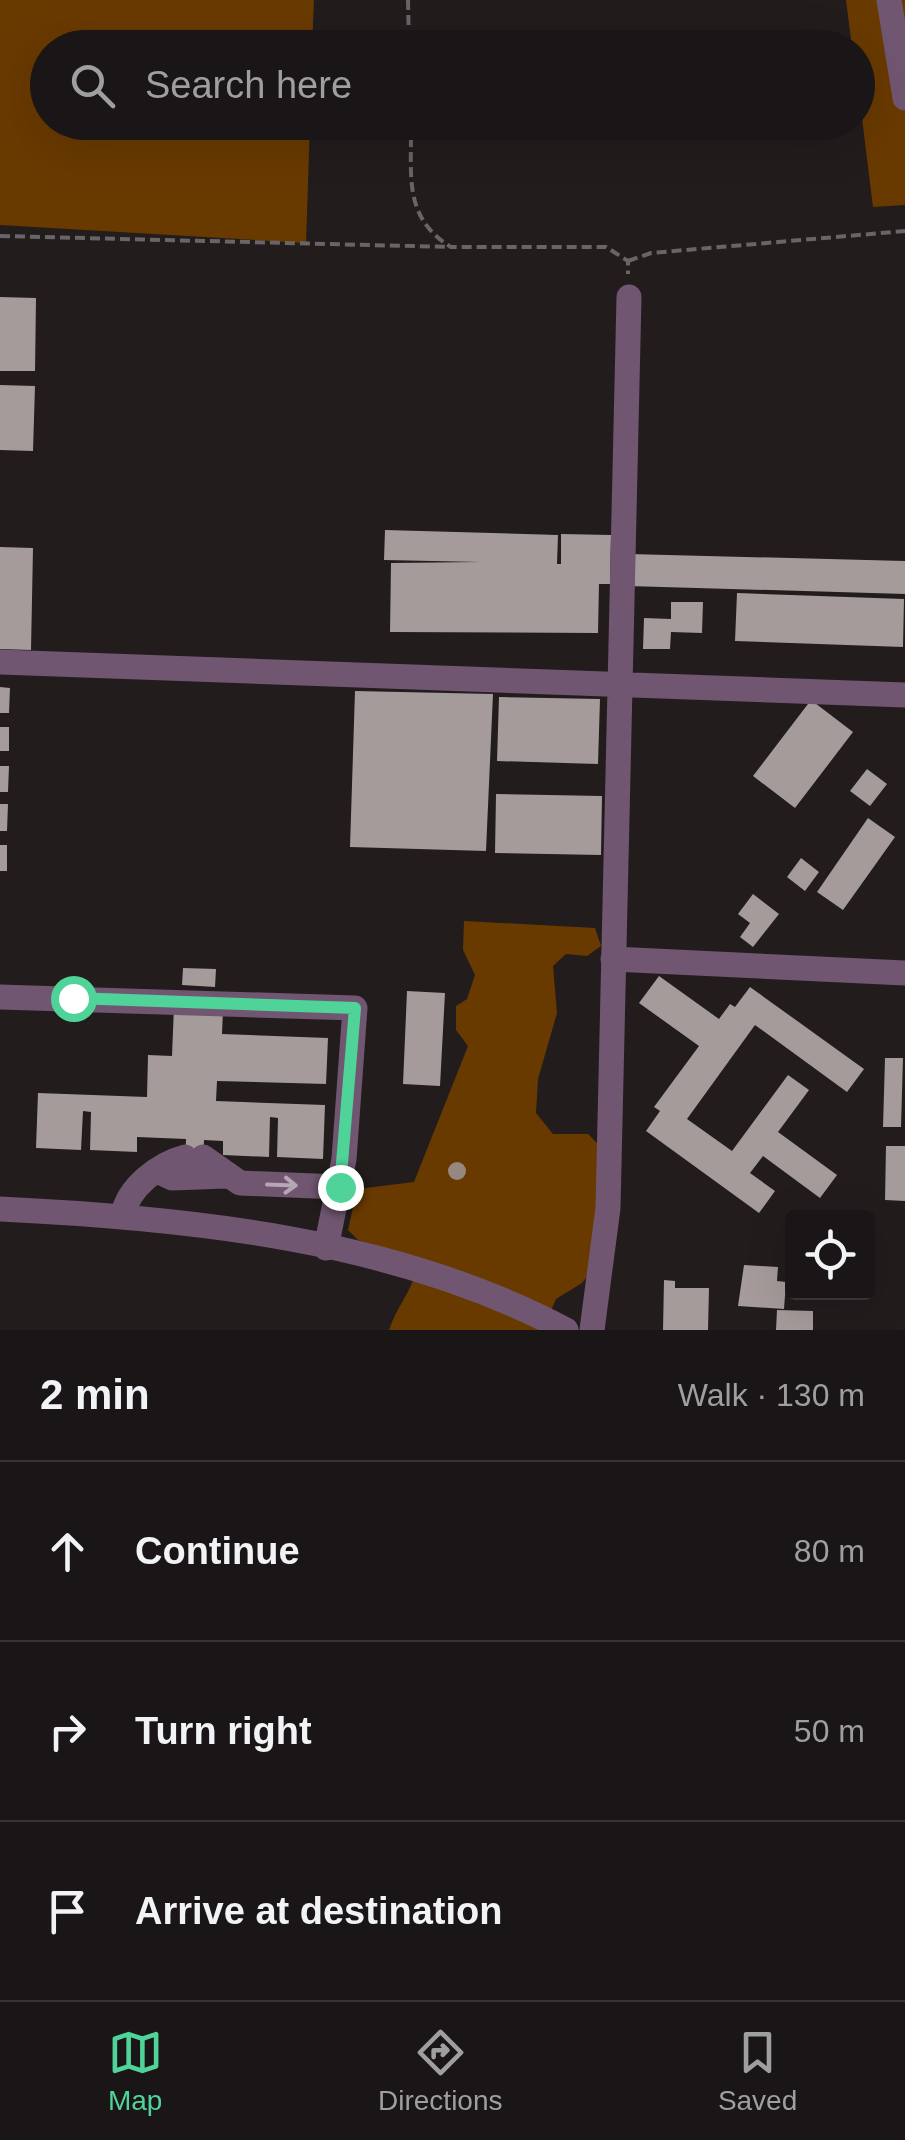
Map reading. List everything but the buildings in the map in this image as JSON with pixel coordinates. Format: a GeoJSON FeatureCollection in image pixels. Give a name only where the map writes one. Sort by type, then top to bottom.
{"type":"FeatureCollection","features":[{"type":"Feature","properties":{"kind":"street"},"geometry":{"type":"LineString","coordinates":[[889,0],[905,98]]}},
{"type":"Feature","properties":{"kind":"street"},"geometry":{"type":"LineString","coordinates":[[592,1330],[608,1208],[629,297]]}},
{"type":"Feature","properties":{"kind":"street"},"geometry":{"type":"LineString","coordinates":[[0,662],[905,694]]}},
{"type":"Feature","properties":{"kind":"street"},"geometry":{"type":"LineString","coordinates":[[614,959],[905,973]]}},
{"type":"Feature","properties":{"kind":"street"},"geometry":{"type":"LineString","coordinates":[[0,997],[355,1008],[340,1187],[326,1248]]}},
{"type":"Feature","properties":{"kind":"street"},"geometry":{"type":"LineString","coordinates":[[123,1215],[130,1195],[157,1171],[194,1157],[240,1183],[340,1187]]}},
{"type":"Feature","properties":{"kind":"street"},"geometry":{"type":"LineString","coordinates":[[157,1171],[172,1178],[226,1176]]}},
{"type":"Feature","properties":{"kind":"street"},"geometry":{"type":"LineString","coordinates":[[0,1209],[123,1215],[235,1229],[326,1248],[510,1300],[566,1330]]}},
{"type":"Feature","properties":{"kind":"path"},"geometry":{"type":"LineString","coordinates":[[408,0],[409,30]]}},
{"type":"Feature","properties":{"kind":"path"},"geometry":{"type":"LineString","coordinates":[[411,140],[413,198],[418,218],[431,235],[451,247]]}},
{"type":"Feature","properties":{"kind":"path"},"geometry":{"type":"LineString","coordinates":[[0,236],[606,247],[628,261],[651,253],[905,230]]}},
{"type":"Feature","properties":{"kind":"shaded area"},"geometry":{"type":"Polygon","coordinates":[[[0,0],[314,0],[313,30],[30,30],[30,140],[309,140],[306,243],[0,225],[0,0]]]}},
{"type":"Feature","properties":{"kind":"shaded area"},"geometry":{"type":"Polygon","coordinates":[[[846,0],[905,0],[905,205],[873,207],[865,140],[875,140],[875,30],[850,30],[846,0]]]}},
{"type":"Feature","properties":{"kind":"shaded area"},"geometry":{"type":"Polygon","coordinates":[[[464,921],[595,928],[601,946],[587,956],[566,954],[553,966],[557,1013],[538,1079],[536,1113],[553,1134],[588,1134],[608,1154],[605,1254],[582,1283],[556,1299],[543,1330],[389,1330],[419,1260],[358,1240],[348,1230],[357,1189],[414,1182],[468,1046],[456,1030],[456,1006],[467,999],[475,975],[463,950],[464,921]]]}},
{"type":"Feature","properties":{"kind":"route"},"geometry":{"type":"LineString","coordinates":[[73,998],[355,1008],[340,1187]]}}]}
